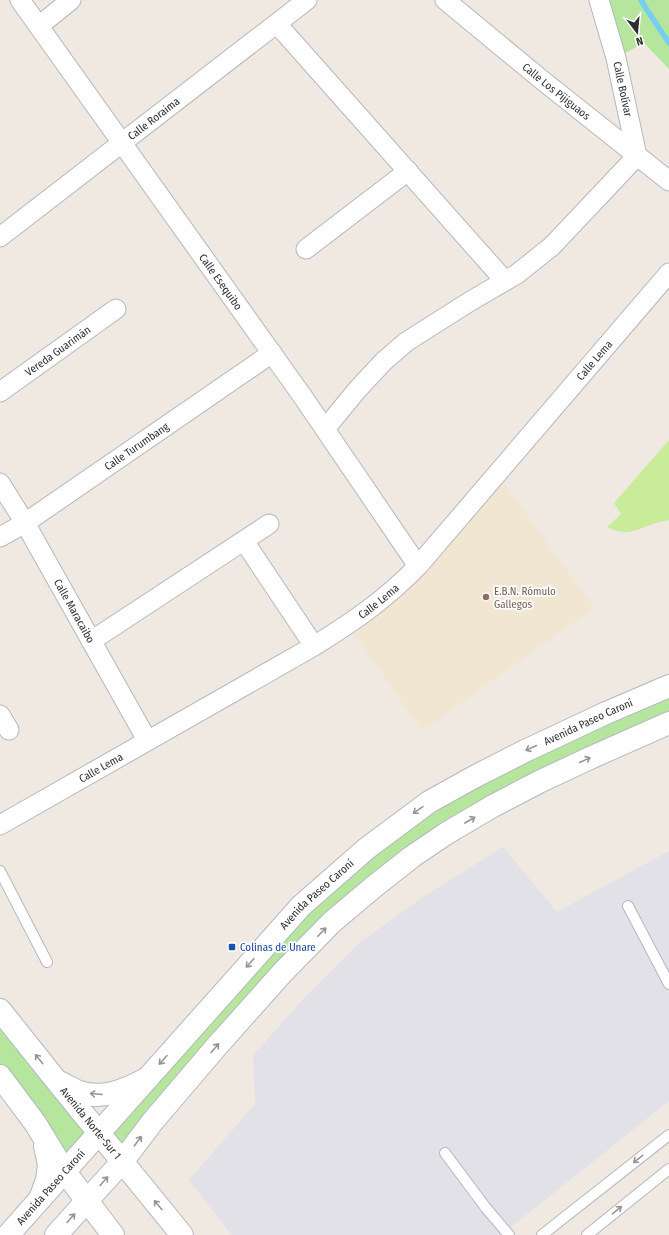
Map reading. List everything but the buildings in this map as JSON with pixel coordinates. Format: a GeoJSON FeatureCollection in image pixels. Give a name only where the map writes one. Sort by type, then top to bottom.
{"type":"FeatureCollection","features":[{"type":"Feature","properties":{"kind":"street","name":"Calle Esequibo"},"geometry":{"type":"LineString","coordinates":[[20,0],[272,353],[418,566]]}},
{"type":"Feature","properties":{"kind":"street"},"geometry":{"type":"LineString","coordinates":[[39,26],[71,0]]}},
{"type":"Feature","properties":{"kind":"street","name":"Calle Roraima"},"geometry":{"type":"LineString","coordinates":[[2,231],[122,144],[307,0]]}},
{"type":"Feature","properties":{"kind":"street","name":"Calle Los Pijiguaos"},"geometry":{"type":"LineString","coordinates":[[444,0],[669,181]]}},
{"type":"Feature","properties":{"kind":"street","name":"Calle Bolívar"},"geometry":{"type":"LineString","coordinates":[[600,0],[616,58],[637,156]]}},
{"type":"Feature","properties":{"kind":"street"},"geometry":{"type":"LineString","coordinates":[[277,24],[505,281]]}},
{"type":"Feature","properties":{"kind":"street"},"geometry":{"type":"LineString","coordinates":[[325,429],[384,361],[406,342],[517,274],[552,246],[637,156]]}},
{"type":"Feature","properties":{"kind":"street"},"geometry":{"type":"LineString","coordinates":[[306,249],[408,171]]}},
{"type":"Feature","properties":{"kind":"street","name":"Calle Lema"},"geometry":{"type":"LineString","coordinates":[[0,825],[314,646],[348,625],[373,607],[397,587],[418,566],[669,273]]}},
{"type":"Feature","properties":{"kind":"street","name":"Vereda Guarimán"},"geometry":{"type":"LineString","coordinates":[[0,392],[116,309]]}},
{"type":"Feature","properties":{"kind":"street","name":"Calle Turumbang"},"geometry":{"type":"LineString","coordinates":[[0,537],[25,523],[272,353]]}},
{"type":"Feature","properties":{"kind":"street","name":"Calle Maracaibo"},"geometry":{"type":"LineString","coordinates":[[0,483],[25,523],[147,740]]}},
{"type":"Feature","properties":{"kind":"street"},"geometry":{"type":"LineString","coordinates":[[91,641],[269,524]]}},
{"type":"Feature","properties":{"kind":"street"},"geometry":{"type":"LineString","coordinates":[[244,541],[314,646]]}},
{"type":"Feature","properties":{"kind":"street","name":"Avenida Paseo Caroní"},"geometry":{"type":"LineString","coordinates":[[8,1235],[301,906],[340,870],[399,823],[429,802],[518,754],[606,713],[669,686]]}},
{"type":"Feature","properties":{"kind":"street"},"geometry":{"type":"LineString","coordinates":[[56,1235],[122,1162],[212,1051],[283,972],[332,922],[376,885],[447,832],[493,806],[539,782],[669,723]]}},
{"type":"Feature","properties":{"kind":"street","name":"Avenida Norte-Sur 1"},"geometry":{"type":"LineString","coordinates":[[0,1010],[54,1079],[182,1235]]}},
{"type":"Feature","properties":{"kind":"street"},"geometry":{"type":"LineString","coordinates":[[0,1076],[35,1123],[65,1172],[113,1235]]}},
{"type":"Feature","properties":{"kind":"street"},"geometry":{"type":"LineString","coordinates":[[54,1079],[80,1092],[101,1096],[126,1090],[146,1080]]}},
{"type":"Feature","properties":{"kind":"street"},"geometry":{"type":"LineString","coordinates":[[35,1123],[45,1144],[49,1165],[47,1180],[40,1199]]}},
{"type":"Feature","properties":{"kind":"lane"},"geometry":{"type":"LineString","coordinates":[[0,871],[47,962]]}},
{"type":"Feature","properties":{"kind":"lane"},"geometry":{"type":"LineString","coordinates":[[628,906],[669,984]]}},
{"type":"Feature","properties":{"kind":"lane"},"geometry":{"type":"LineString","coordinates":[[542,1235],[669,1135]]}},
{"type":"Feature","properties":{"kind":"lane"},"geometry":{"type":"LineString","coordinates":[[445,1153],[508,1235]]}},
{"type":"Feature","properties":{"kind":"lane"},"geometry":{"type":"LineString","coordinates":[[587,1235],[669,1169]]}},
{"type":"Feature","properties":{"kind":"shaded area","name":"E.B.N. Rómulo Gallegos"},"geometry":{"type":"Polygon","coordinates":[[[497,473],[594,608],[422,731],[348,625],[497,473]]]}},
{"type":"Feature","properties":{"kind":"shaded area"},"geometry":{"type":"Polygon","coordinates":[[[503,847],[557,912],[669,851],[669,1101],[501,1235],[232,1235],[189,1180],[255,1104],[253,1055],[309,993],[358,944],[426,895],[503,847]]]}},
{"type":"Feature","properties":{"kind":"green space"},"geometry":{"type":"Polygon","coordinates":[[[599,0],[669,0],[669,69],[644,43],[616,58],[599,0]]]}},
{"type":"Feature","properties":{"kind":"green space"},"geometry":{"type":"Polygon","coordinates":[[[669,440],[669,520],[631,532],[620,532],[607,527],[621,514],[614,503],[669,440]]]}},
{"type":"Feature","properties":{"kind":"green space"},"geometry":{"type":"Polygon","coordinates":[[[669,686],[669,723],[590,758],[376,885],[122,1162],[99,1133],[196,1024],[399,823],[669,686]]]}},
{"type":"Feature","properties":{"kind":"green space"},"geometry":{"type":"Polygon","coordinates":[[[0,1010],[99,1133],[65,1172],[0,1076],[0,1010]]]}},
{"type":"Feature","properties":{"kind":"waterway"},"geometry":{"type":"LineString","coordinates":[[641,0],[669,43]]}},
{"type":"Feature","properties":{"kind":"place","name":"E.B.N. Rómulo Gallegos"},"geometry":{"type":"Point","coordinates":[486,597]}},
{"type":"Feature","properties":{"kind":"place","name":"Colinas de Unare"},"geometry":{"type":"Point","coordinates":[232,947]}}]}
